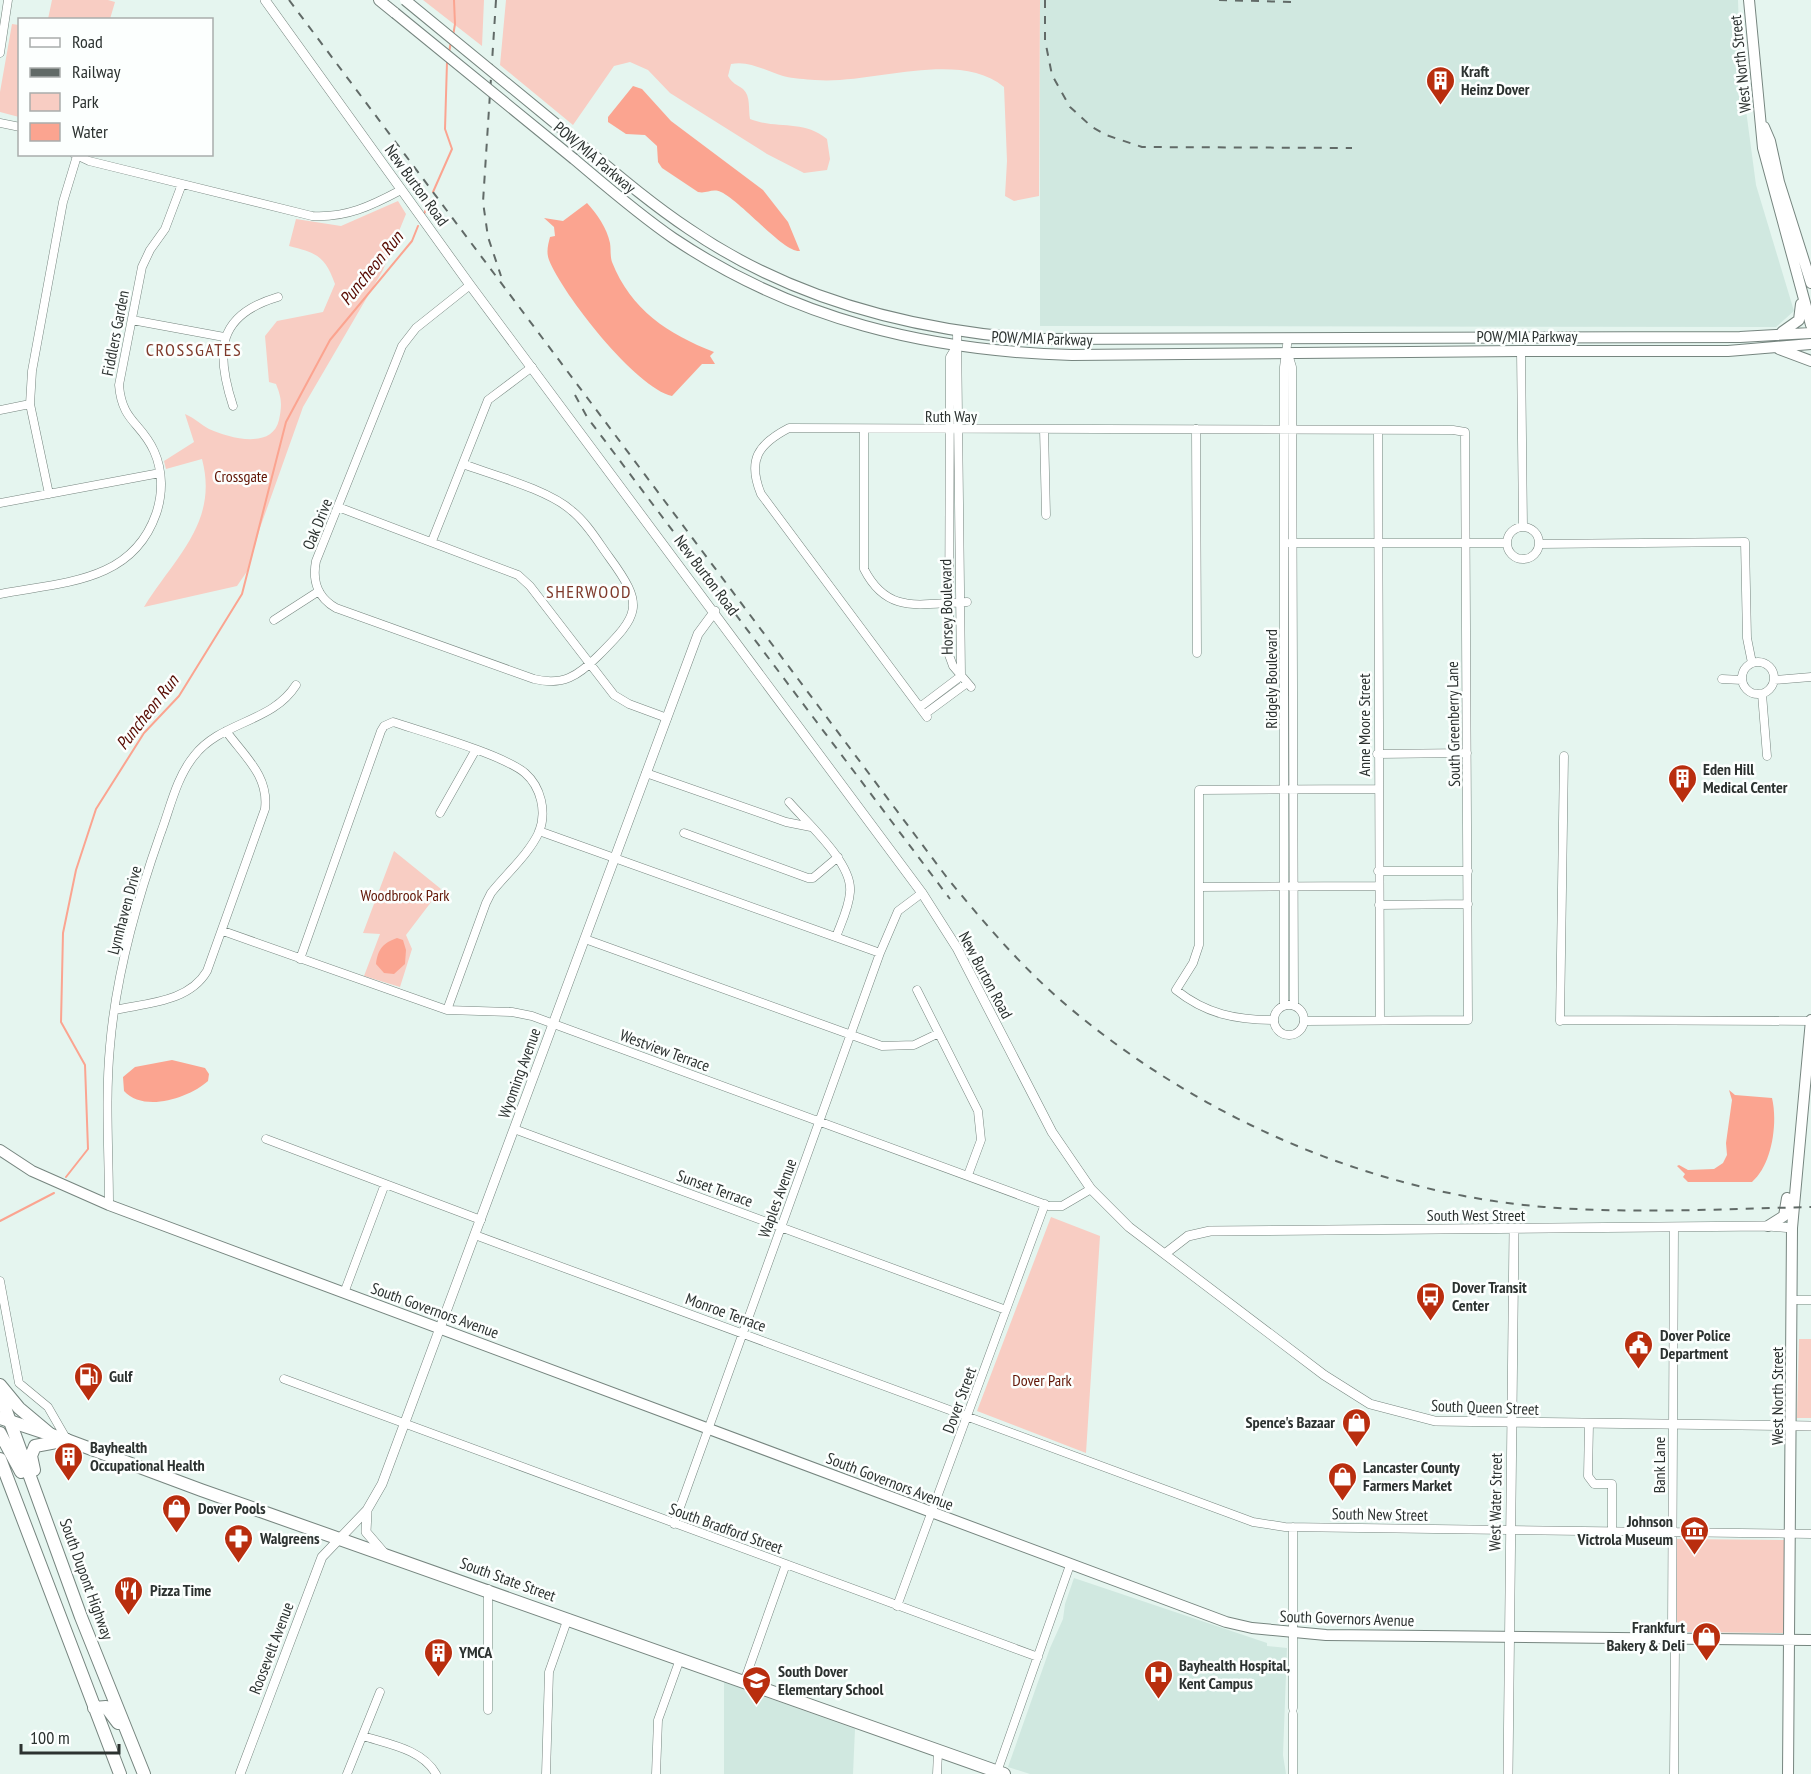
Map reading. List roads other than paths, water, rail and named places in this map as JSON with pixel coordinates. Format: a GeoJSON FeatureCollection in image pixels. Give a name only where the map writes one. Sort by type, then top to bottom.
{"type":"FeatureCollection","features":[{"type":"Feature","properties":{"kind":"main road","name":"POW/MIA Parkway"},"geometry":{"type":"LineString","coordinates":[[379,0],[629,205],[674,238],[751,283],[789,300],[862,327],[956,347],[1072,356],[1728,351],[1811,344]]}},
{"type":"Feature","properties":{"kind":"main road","name":"POW/MIA Parkway"},"geometry":{"type":"LineString","coordinates":[[405,0],[691,231],[773,277],[865,311],[957,331],[1033,339],[1532,337],[1811,333]]}},
{"type":"Feature","properties":{"kind":"main road","name":"West North Street"},"geometry":{"type":"LineString","coordinates":[[1749,0],[1763,148],[1811,325]]}},
{"type":"Feature","properties":{"kind":"main road","name":"West North Street"},"geometry":{"type":"LineString","coordinates":[[1762,124],[1770,141],[1779,182],[1811,283]]}},
{"type":"Feature","properties":{"kind":"main road"},"geometry":{"type":"LineString","coordinates":[[1776,335],[1793,327],[1799,320],[1802,311],[1801,289]]}},
{"type":"Feature","properties":{"kind":"main road"},"geometry":{"type":"LineString","coordinates":[[1521,351],[1532,337]]}},
{"type":"Feature","properties":{"kind":"main road"},"geometry":{"type":"LineString","coordinates":[[1773,347],[1811,361]]}},
{"type":"Feature","properties":{"kind":"main road","name":"West North Street"},"geometry":{"type":"LineString","coordinates":[[1788,1774],[1792,1228],[1811,1020]]}},
{"type":"Feature","properties":{"kind":"main road"},"geometry":{"type":"LineString","coordinates":[[1768,1226],[1778,1222],[1785,1214],[1800,1142]]}},
{"type":"Feature","properties":{"kind":"main road","name":"South Governors Avenue"},"geometry":{"type":"LineString","coordinates":[[0,1150],[71,1190],[109,1205],[441,1327],[1226,1622],[1293,1633],[1811,1640]]}},
{"type":"Feature","properties":{"kind":"main road"},"geometry":{"type":"LineString","coordinates":[[0,1385],[19,1408],[50,1434]]}},
{"type":"Feature","properties":{"kind":"main road","name":"South Dupont Highway"},"geometry":{"type":"LineString","coordinates":[[0,1394],[5,1420],[49,1523],[81,1617],[142,1774]]}},
{"type":"Feature","properties":{"kind":"main road"},"geometry":{"type":"LineString","coordinates":[[0,1408],[5,1420]]}},
{"type":"Feature","properties":{"kind":"main road","name":"South State Street"},"geometry":{"type":"LineString","coordinates":[[5,1420],[68,1440],[488,1589],[1000,1773]]}},
{"type":"Feature","properties":{"kind":"main road"},"geometry":{"type":"LineString","coordinates":[[0,1433],[24,1479],[49,1546],[81,1617]]}},
{"type":"Feature","properties":{"kind":"main road"},"geometry":{"type":"LineString","coordinates":[[49,1523],[31,1452],[42,1442],[68,1440]]}},
{"type":"Feature","properties":{"kind":"main road"},"geometry":{"type":"LineString","coordinates":[[0,1460],[120,1774]]}},
{"type":"Feature","properties":{"kind":"main road"},"geometry":{"type":"LineString","coordinates":[[94,1708],[106,1707],[116,1717],[142,1774]]}},
{"type":"Feature","properties":{"kind":"street"},"geometry":{"type":"LineString","coordinates":[[0,53],[8,0]]}},
{"type":"Feature","properties":{"kind":"street","name":"New Burton Road"},"geometry":{"type":"LineString","coordinates":[[265,0],[470,285],[715,611],[922,893],[957,948],[1052,1132],[1091,1189]]}},
{"type":"Feature","properties":{"kind":"street"},"geometry":{"type":"LineString","coordinates":[[0,123],[18,127]]}},
{"type":"Feature","properties":{"kind":"street"},"geometry":{"type":"LineString","coordinates":[[49,494],[30,404],[32,371],[63,202],[75,156]]}},
{"type":"Feature","properties":{"kind":"street"},"geometry":{"type":"LineString","coordinates":[[79,156],[322,216],[367,208],[401,190]]}},
{"type":"Feature","properties":{"kind":"street","name":"Fiddlers Garden"},"geometry":{"type":"LineString","coordinates":[[0,594],[89,577],[114,567],[133,554],[150,530],[160,503],[160,473],[154,451],[120,404],[119,385],[142,267],[150,250],[165,229],[182,183]]}},
{"type":"Feature","properties":{"kind":"street","name":"Oak Drive"},"geometry":{"type":"LineString","coordinates":[[319,591],[315,580],[316,561],[404,341],[416,328],[470,285]]}},
{"type":"Feature","properties":{"kind":"street"},"geometry":{"type":"LineString","coordinates":[[232,406],[224,371],[224,337],[238,315],[256,303],[278,297]]}},
{"type":"Feature","properties":{"kind":"street"},"geometry":{"type":"LineString","coordinates":[[132,320],[224,337]]}},
{"type":"Feature","properties":{"kind":"street","name":"Horsey Boulevard"},"geometry":{"type":"LineString","coordinates":[[957,331],[966,682]]}},
{"type":"Feature","properties":{"kind":"street","name":"Ridgely Boulevard"},"geometry":{"type":"LineString","coordinates":[[1284,1006],[1284,789],[1289,697],[1289,543],[1288,430],[1284,367],[1288,338]]}},
{"type":"Feature","properties":{"kind":"street","name":"Horsey Boulevard"},"geometry":{"type":"LineString","coordinates":[[956,347],[950,357],[949,655],[953,666],[966,682]]}},
{"type":"Feature","properties":{"kind":"street"},"geometry":{"type":"LineString","coordinates":[[1521,351],[1523,527]]}},
{"type":"Feature","properties":{"kind":"street"},"geometry":{"type":"LineString","coordinates":[[432,541],[488,400],[532,367]]}},
{"type":"Feature","properties":{"kind":"street"},"geometry":{"type":"LineString","coordinates":[[0,410],[30,404]]}},
{"type":"Feature","properties":{"kind":"street","name":"Ruth Way"},"geometry":{"type":"LineString","coordinates":[[966,682],[924,713],[781,524],[761,494],[756,482],[756,455],[774,435],[789,428],[1462,430]]}},
{"type":"Feature","properties":{"kind":"street"},"geometry":{"type":"LineString","coordinates":[[864,429],[864,568],[873,587],[888,599],[908,603],[963,602]]}},
{"type":"Feature","properties":{"kind":"street"},"geometry":{"type":"LineString","coordinates":[[1044,429],[1046,515]]}},
{"type":"Feature","properties":{"kind":"street"},"geometry":{"type":"LineString","coordinates":[[1196,429],[1197,653]]}},
{"type":"Feature","properties":{"kind":"street","name":"Anne Moore Street"},"geometry":{"type":"LineString","coordinates":[[1378,430],[1377,789],[1380,1020]]}},
{"type":"Feature","properties":{"kind":"street","name":"South Greenberry Lane"},"geometry":{"type":"LineString","coordinates":[[1380,1020],[1468,1020],[1465,432],[1462,430]]}},
{"type":"Feature","properties":{"kind":"street"},"geometry":{"type":"LineString","coordinates":[[274,620],[319,591],[336,608],[534,679],[547,682],[567,681],[589,664],[624,631],[631,619],[634,601],[628,584],[572,510],[554,499],[463,464]]}},
{"type":"Feature","properties":{"kind":"street"},"geometry":{"type":"LineString","coordinates":[[0,503],[160,473]]}},
{"type":"Feature","properties":{"kind":"street"},"geometry":{"type":"LineString","coordinates":[[338,507],[510,571],[525,580],[589,664],[621,701],[667,718]]}},
{"type":"Feature","properties":{"kind":"street"},"geometry":{"type":"LineString","coordinates":[[1523,527],[1536,534],[1539,544],[1536,553],[1522,560],[1509,553],[1506,543],[1514,530],[1523,527]]}},
{"type":"Feature","properties":{"kind":"street"},"geometry":{"type":"LineString","coordinates":[[1539,544],[1745,542],[1747,638],[1752,663]]}},
{"type":"Feature","properties":{"kind":"street"},"geometry":{"type":"LineString","coordinates":[[1289,543],[1506,543]]}},
{"type":"Feature","properties":{"kind":"street","name":"Ridgely Boulevard"},"geometry":{"type":"LineString","coordinates":[[1289,543],[1293,683],[1289,697]]}},
{"type":"Feature","properties":{"kind":"street","name":"Wyoming Avenue"},"geometry":{"type":"LineString","coordinates":[[339,1538],[368,1508],[378,1492],[698,634],[715,611]]}},
{"type":"Feature","properties":{"kind":"street"},"geometry":{"type":"LineString","coordinates":[[1760,662],[1767,666],[1774,680],[1771,687],[1762,694],[1747,691],[1742,680],[1744,670],[1752,663],[1760,662]]}},
{"type":"Feature","properties":{"kind":"street"},"geometry":{"type":"LineString","coordinates":[[1774,680],[1811,677]]}},
{"type":"Feature","properties":{"kind":"street"},"geometry":{"type":"LineString","coordinates":[[1722,679],[1742,680]]}},
{"type":"Feature","properties":{"kind":"street","name":"Lynnhaven Drive"},"geometry":{"type":"LineString","coordinates":[[109,1205],[109,1063],[115,1010],[128,942],[142,890],[181,776],[202,747],[226,731],[276,708],[296,685]]}},
{"type":"Feature","properties":{"kind":"street"},"geometry":{"type":"LineString","coordinates":[[1762,694],[1767,756]]}},
{"type":"Feature","properties":{"kind":"street"},"geometry":{"type":"LineString","coordinates":[[1289,697],[1294,789],[1294,1006]]}},
{"type":"Feature","properties":{"kind":"street"},"geometry":{"type":"LineString","coordinates":[[300,959],[381,731],[384,726],[393,722],[513,765],[532,779],[542,803],[539,831],[491,893],[447,1010]]}},
{"type":"Feature","properties":{"kind":"street"},"geometry":{"type":"LineString","coordinates":[[115,1010],[188,992],[202,980],[223,931],[265,809],[266,799],[262,780],[226,731]]}},
{"type":"Feature","properties":{"kind":"street"},"geometry":{"type":"LineString","coordinates":[[440,813],[475,751]]}},
{"type":"Feature","properties":{"kind":"street"},"geometry":{"type":"LineString","coordinates":[[1377,754],[1467,753]]}},
{"type":"Feature","properties":{"kind":"street"},"geometry":{"type":"LineString","coordinates":[[1564,756],[1561,1021],[1811,1020]]}},
{"type":"Feature","properties":{"kind":"street"},"geometry":{"type":"LineString","coordinates":[[646,773],[786,822],[811,827]]}},
{"type":"Feature","properties":{"kind":"street"},"geometry":{"type":"LineString","coordinates":[[1274,1020],[1222,1016],[1195,1004],[1176,990],[1193,963],[1199,945],[1198,790],[1377,789]]}},
{"type":"Feature","properties":{"kind":"street"},"geometry":{"type":"LineString","coordinates":[[789,801],[838,857],[849,879],[850,892],[836,937]]}},
{"type":"Feature","properties":{"kind":"street"},"geometry":{"type":"LineString","coordinates":[[539,831],[880,953]]}},
{"type":"Feature","properties":{"kind":"street"},"geometry":{"type":"LineString","coordinates":[[684,833],[808,878],[813,878],[838,857]]}},
{"type":"Feature","properties":{"kind":"street"},"geometry":{"type":"LineString","coordinates":[[1378,871],[1468,871]]}},
{"type":"Feature","properties":{"kind":"street"},"geometry":{"type":"LineString","coordinates":[[1198,887],[1378,886]]}},
{"type":"Feature","properties":{"kind":"street","name":"Waples Avenue"},"geometry":{"type":"LineString","coordinates":[[674,1524],[880,953],[898,911],[922,893]]}},
{"type":"Feature","properties":{"kind":"street"},"geometry":{"type":"LineString","coordinates":[[1379,905],[1468,904]]}},
{"type":"Feature","properties":{"kind":"street","name":"Westview Terrace"},"geometry":{"type":"LineString","coordinates":[[223,931],[447,1010],[512,1012],[554,1023],[1045,1204],[1062,1206],[1091,1189]]}},
{"type":"Feature","properties":{"kind":"street"},"geometry":{"type":"LineString","coordinates":[[585,939],[850,1035],[893,1048],[914,1045],[937,1034]]}},
{"type":"Feature","properties":{"kind":"street"},"geometry":{"type":"LineString","coordinates":[[916,990],[978,1111],[982,1127],[981,1140],[968,1175]]}},
{"type":"Feature","properties":{"kind":"street"},"geometry":{"type":"LineString","coordinates":[[1284,1006],[1294,1006],[1301,1010],[1305,1021],[1299,1032],[1289,1036],[1279,1032],[1274,1020],[1276,1013],[1284,1006]]}},
{"type":"Feature","properties":{"kind":"street"},"geometry":{"type":"LineString","coordinates":[[1305,1021],[1380,1020]]}},
{"type":"Feature","properties":{"kind":"street","name":"Sunset Terrace"},"geometry":{"type":"LineString","coordinates":[[514,1129],[1006,1310]]}},
{"type":"Feature","properties":{"kind":"street"},"geometry":{"type":"LineString","coordinates":[[266,1139],[481,1220]]}},
{"type":"Feature","properties":{"kind":"street"},"geometry":{"type":"LineString","coordinates":[[344,1293],[385,1184]]}},
{"type":"Feature","properties":{"kind":"street","name":"South Queen Street"},"geometry":{"type":"LineString","coordinates":[[1091,1189],[1129,1227],[1324,1375],[1370,1404],[1435,1421],[1511,1424],[1811,1426]]}},
{"type":"Feature","properties":{"kind":"street","name":"Dover Street"},"geometry":{"type":"LineString","coordinates":[[897,1606],[1045,1204]]}},
{"type":"Feature","properties":{"kind":"street","name":"South West Street"},"geometry":{"type":"LineString","coordinates":[[1166,1253],[1188,1236],[1210,1231],[1768,1226],[1792,1228]]}},
{"type":"Feature","properties":{"kind":"street","name":"Bank Lane"},"geometry":{"type":"LineString","coordinates":[[1674,1227],[1672,1533],[1674,1774]]}},
{"type":"Feature","properties":{"kind":"street","name":"West Water Street"},"geometry":{"type":"LineString","coordinates":[[1508,1774],[1514,1230]]}},
{"type":"Feature","properties":{"kind":"street","name":"Monroe Terrace"},"geometry":{"type":"LineString","coordinates":[[475,1235],[968,1415]]}},
{"type":"Feature","properties":{"kind":"street"},"geometry":{"type":"LineString","coordinates":[[0,1281],[19,1383],[48,1407],[68,1440]]}},
{"type":"Feature","properties":{"kind":"street"},"geometry":{"type":"LineString","coordinates":[[1792,1300],[1811,1300]]}},
{"type":"Feature","properties":{"kind":"street","name":"South Bradford Street"},"geometry":{"type":"LineString","coordinates":[[284,1379],[1038,1657]]}},
{"type":"Feature","properties":{"kind":"street","name":"South New Street"},"geometry":{"type":"LineString","coordinates":[[968,1415],[1254,1522],[1293,1527],[1811,1534]]}},
{"type":"Feature","properties":{"kind":"street"},"geometry":{"type":"LineString","coordinates":[[1589,1424],[1588,1476],[1594,1484],[1612,1484],[1612,1532]]}},
{"type":"Feature","properties":{"kind":"street"},"geometry":{"type":"LineString","coordinates":[[368,1508],[366,1532],[386,1554]]}},
{"type":"Feature","properties":{"kind":"street"},"geometry":{"type":"LineString","coordinates":[[1293,1527],[1293,1774]]}},
{"type":"Feature","properties":{"kind":"street","name":"Roosevelt Avenue"},"geometry":{"type":"LineString","coordinates":[[240,1774],[319,1564],[327,1548],[339,1538]]}},
{"type":"Feature","properties":{"kind":"street"},"geometry":{"type":"LineString","coordinates":[[744,1682],[786,1564]]}},
{"type":"Feature","properties":{"kind":"street"},"geometry":{"type":"LineString","coordinates":[[1000,1773],[1070,1565]]}},
{"type":"Feature","properties":{"kind":"street"},"geometry":{"type":"LineString","coordinates":[[488,1589],[488,1710]]}},
{"type":"Feature","properties":{"kind":"street"},"geometry":{"type":"LineString","coordinates":[[546,1774],[549,1672],[567,1618]]}},
{"type":"Feature","properties":{"kind":"street"},"geometry":{"type":"LineString","coordinates":[[656,1774],[658,1720],[680,1659]]}},
{"type":"Feature","properties":{"kind":"street"},"geometry":{"type":"LineString","coordinates":[[347,1774],[380,1692]]}},
{"type":"Feature","properties":{"kind":"street"},"geometry":{"type":"LineString","coordinates":[[363,1736],[415,1754],[430,1765],[436,1774]]}},
{"type":"Feature","properties":{"kind":"street"},"geometry":{"type":"LineString","coordinates":[[937,1774],[938,1752]]}},
{"type":"Feature","properties":{"kind":"water"},"geometry":{"type":"Polygon","coordinates":[[[633,86],[642,89],[671,121],[763,190],[788,222],[800,251],[784,244],[730,197],[715,191],[698,192],[662,168],[658,162],[657,146],[645,135],[626,134],[608,122],[608,117],[633,86]]]}},
{"type":"Feature","properties":{"kind":"water"},"geometry":{"type":"Polygon","coordinates":[[[587,203],[607,232],[612,262],[620,279],[640,307],[681,337],[714,352],[710,356],[715,364],[702,364],[672,396],[657,389],[640,376],[602,338],[569,295],[549,260],[548,246],[550,237],[555,236],[554,227],[544,218],[563,221],[587,203]]]}},
{"type":"Feature","properties":{"kind":"water"},"geometry":{"type":"Polygon","coordinates":[[[397,938],[403,940],[406,950],[405,964],[394,974],[384,973],[376,964],[378,954],[385,944],[397,938]]]}},
{"type":"Feature","properties":{"kind":"water"},"geometry":{"type":"Polygon","coordinates":[[[172,1060],[205,1068],[209,1074],[208,1081],[190,1093],[166,1101],[143,1101],[133,1098],[124,1091],[123,1077],[135,1067],[172,1060]]]}},
{"type":"Feature","properties":{"kind":"water"},"geometry":{"type":"Polygon","coordinates":[[[1729,1090],[1735,1095],[1772,1098],[1774,1131],[1769,1155],[1759,1175],[1752,1182],[1688,1182],[1683,1177],[1685,1174],[1677,1166],[1688,1170],[1714,1169],[1723,1163],[1727,1155],[1726,1143],[1732,1100],[1729,1090]]]}},
{"type":"Feature","properties":{"kind":"waterway","name":"Puncheon Run"},"geometry":{"type":"LineString","coordinates":[[453,36],[454,0]]}},
{"type":"Feature","properties":{"kind":"waterway","name":"Puncheon Run"},"geometry":{"type":"LineString","coordinates":[[449,53],[451,41]]}},
{"type":"Feature","properties":{"kind":"waterway","name":"Puncheon Run"},"geometry":{"type":"LineString","coordinates":[[433,192],[452,149],[445,129],[447,62]]}},
{"type":"Feature","properties":{"kind":"waterway","name":"Puncheon Run"},"geometry":{"type":"LineString","coordinates":[[424,214],[430,200]]}},
{"type":"Feature","properties":{"kind":"waterway","name":"Puncheon Run"},"geometry":{"type":"LineString","coordinates":[[66,1177],[88,1149],[85,1065],[61,1022],[63,933],[76,870],[96,809],[144,733],[179,696],[242,594],[286,422],[330,340],[412,241],[418,226]]}},
{"type":"Feature","properties":{"kind":"waterway","name":"Puncheon Run"},"geometry":{"type":"LineString","coordinates":[[0,1221],[54,1193]]}},
{"type":"Feature","properties":{"kind":"railway"},"geometry":{"type":"LineString","coordinates":[[289,0],[948,879],[1022,963],[1071,1009],[1122,1049],[1177,1085],[1233,1116],[1292,1144],[1353,1167],[1416,1185],[1479,1199],[1577,1209],[1678,1210],[1811,1207]]}},
{"type":"Feature","properties":{"kind":"railway"},"geometry":{"type":"LineString","coordinates":[[496,0],[483,202],[488,237],[501,276]]}},
{"type":"Feature","properties":{"kind":"railway"},"geometry":{"type":"LineString","coordinates":[[1045,0],[1045,40],[1052,75],[1070,107],[1092,127],[1106,135],[1142,147],[1352,148]]}},
{"type":"Feature","properties":{"kind":"railway"},"geometry":{"type":"LineString","coordinates":[[1219,0],[1293,2]]}},
{"type":"Feature","properties":{"kind":"railway"},"geometry":{"type":"LineString","coordinates":[[575,395],[587,417],[950,899]]}},
{"type":"Feature","properties":{"kind":"place","name":"Kraft Heinz Dover"},"geometry":{"type":"Point","coordinates":[1440,106]}},
{"type":"Feature","properties":{"kind":"place","name":"Eden Hill Medical Center"},"geometry":{"type":"Point","coordinates":[1682,804]}},
{"type":"Feature","properties":{"kind":"place","name":"Dover Transit Center"},"geometry":{"type":"Point","coordinates":[1431,1322]}},
{"type":"Feature","properties":{"kind":"place","name":"Dover Police Department"},"geometry":{"type":"Point","coordinates":[1639,1370]}},
{"type":"Feature","properties":{"kind":"place","name":"Gulf"},"geometry":{"type":"Point","coordinates":[88,1402]}},
{"type":"Feature","properties":{"kind":"place","name":"Spence's Bazaar"},"geometry":{"type":"Point","coordinates":[1356,1448]}},
{"type":"Feature","properties":{"kind":"place","name":"Bayhealth Occupational Health"},"geometry":{"type":"Point","coordinates":[69,1482]}},
{"type":"Feature","properties":{"kind":"place","name":"Lancaster County Farmers Market"},"geometry":{"type":"Point","coordinates":[1342,1502]}},
{"type":"Feature","properties":{"kind":"place","name":"Dover Pools"},"geometry":{"type":"Point","coordinates":[177,1534]}},
{"type":"Feature","properties":{"kind":"place","name":"Johnson Victrola Museum"},"geometry":{"type":"Point","coordinates":[1694,1556]}},
{"type":"Feature","properties":{"kind":"place","name":"Walgreens"},"geometry":{"type":"Point","coordinates":[239,1564]}},
{"type":"Feature","properties":{"kind":"place","name":"Pizza Time"},"geometry":{"type":"Point","coordinates":[129,1616]}},
{"type":"Feature","properties":{"kind":"place","name":"Frankfurt Bakery & Deli"},"geometry":{"type":"Point","coordinates":[1706,1662]}},
{"type":"Feature","properties":{"kind":"place","name":"YMCA"},"geometry":{"type":"Point","coordinates":[438,1678]}},
{"type":"Feature","properties":{"kind":"place","name":"Bayhealth Hospital, Kent Campus"},"geometry":{"type":"Point","coordinates":[1158,1700]}},
{"type":"Feature","properties":{"kind":"place","name":"South Dover Elementary School"},"geometry":{"type":"Point","coordinates":[757,1706]}},
{"type":"Feature","properties":{"kind":"district","name":"CROSSGATES"},"geometry":{"type":"Point","coordinates":[194,349]}},
{"type":"Feature","properties":{"kind":"district","name":"SHERWOOD"},"geometry":{"type":"Point","coordinates":[589,591]}},
{"type":"Feature","properties":{"kind":"park label","name":"Crossgate"},"geometry":{"type":"Point","coordinates":[241,476]}},
{"type":"Feature","properties":{"kind":"park label","name":"Woodbrook Park"},"geometry":{"type":"Point","coordinates":[405,895]}},
{"type":"Feature","properties":{"kind":"park label","name":"Dover Park"},"geometry":{"type":"Point","coordinates":[1042,1380]}}]}
